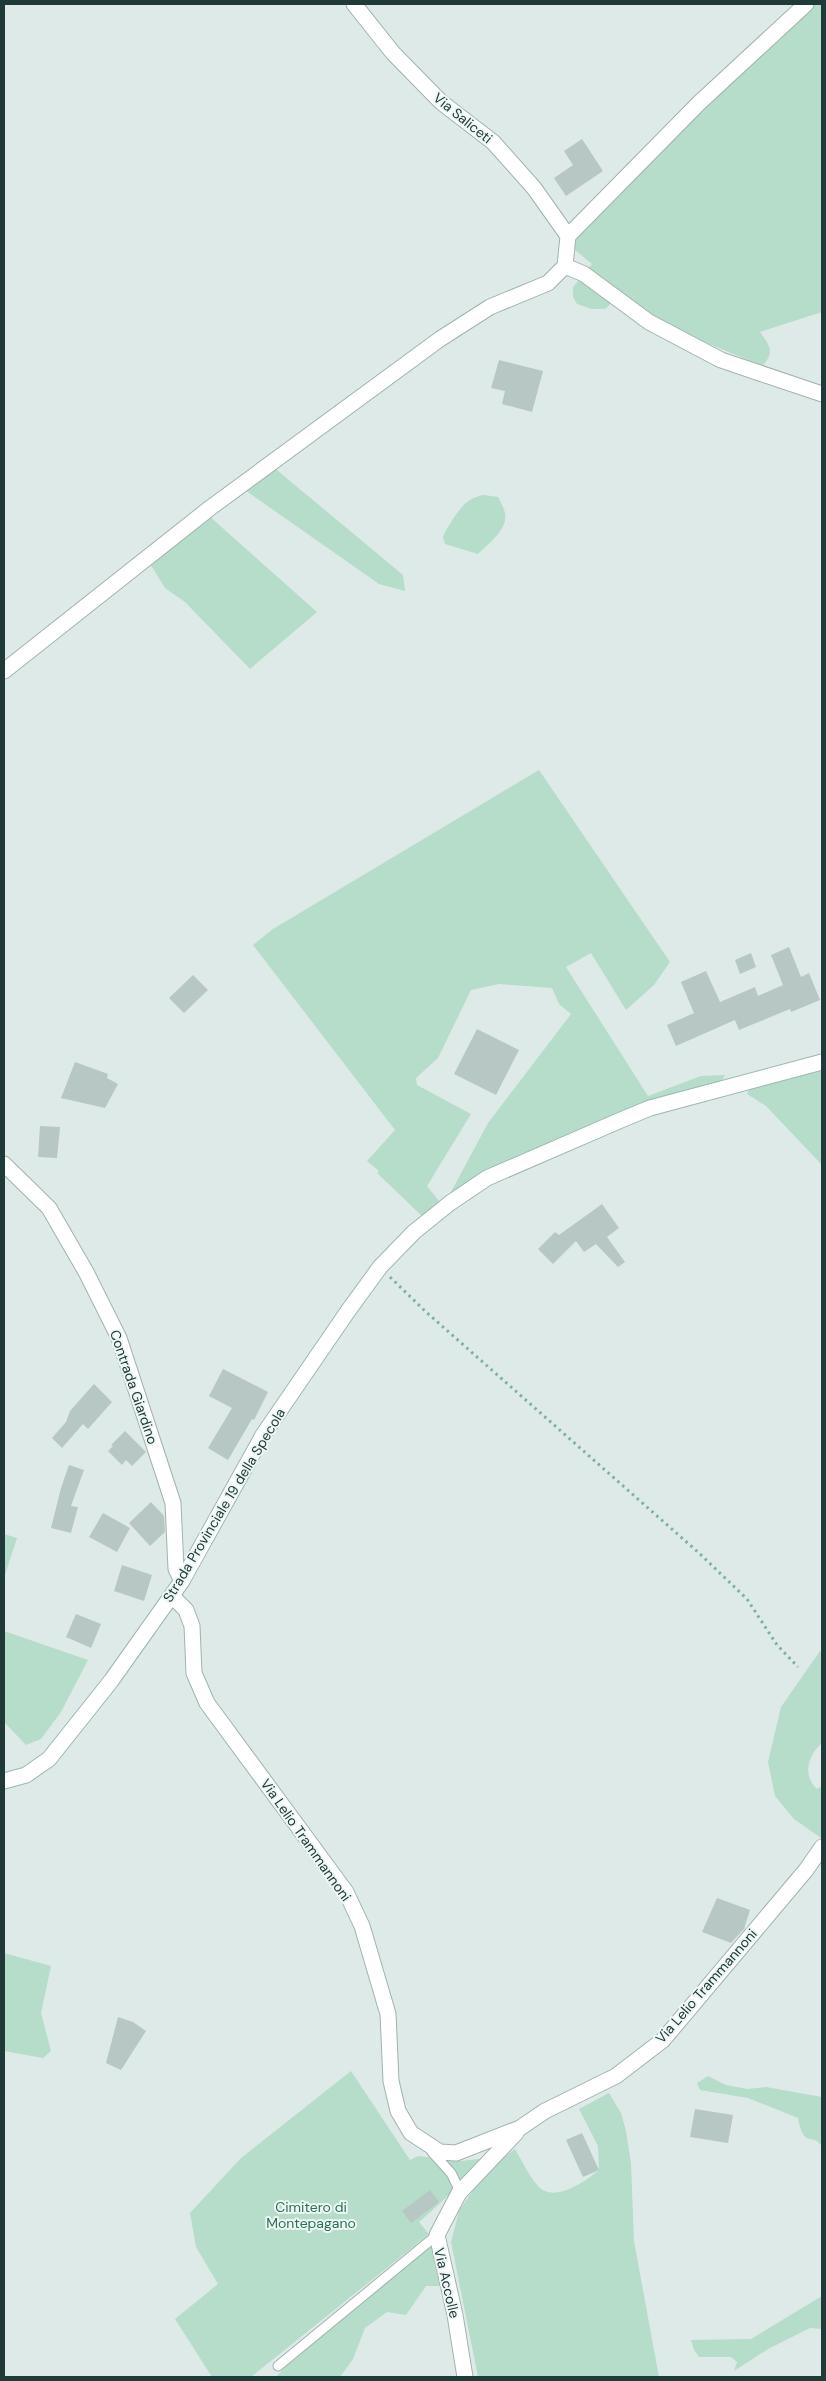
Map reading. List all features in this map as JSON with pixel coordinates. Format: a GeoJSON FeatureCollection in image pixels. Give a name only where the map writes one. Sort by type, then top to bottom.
{"type":"FeatureCollection","features":[{"type":"Feature","properties":{"kind":"street","name":"Via Saliceti"},"geometry":{"type":"LineString","coordinates":[[354,4],[393,53],[441,102],[492,142],[534,188],[568,236]]}},
{"type":"Feature","properties":{"kind":"street"},"geometry":{"type":"LineString","coordinates":[[4,671],[210,508],[440,339],[490,307],[548,283],[565,266],[568,236],[699,103],[806,4]]}},
{"type":"Feature","properties":{"kind":"street"},"geometry":{"type":"LineString","coordinates":[[565,266],[584,274],[649,322],[721,360],[822,394]]}},
{"type":"Feature","properties":{"kind":"street","name":"Strada Provinciale 19 della Specola"},"geometry":{"type":"LineString","coordinates":[[4,1781],[26,1775],[49,1759],[111,1682],[182,1581],[263,1435],[380,1267],[414,1232],[450,1203],[487,1178],[650,1108],[822,1062]]}},
{"type":"Feature","properties":{"kind":"street","name":"Contrada Giardino"},"geometry":{"type":"LineString","coordinates":[[4,1164],[49,1208],[86,1272],[119,1338],[173,1503],[176,1569],[182,1581]]}},
{"type":"Feature","properties":{"kind":"street","name":"Via Lelio Trammannoni"},"geometry":{"type":"LineString","coordinates":[[172,1596],[186,1610],[192,1626],[194,1673],[207,1703],[346,1892],[362,1926],[388,2014],[391,2081],[398,2111],[411,2133],[440,2152],[456,2153],[520,2128],[545,2111],[616,2076],[663,2040],[806,1870],[822,1847]]}},
{"type":"Feature","properties":{"kind":"street","name":"Via Accolle"},"geometry":{"type":"LineString","coordinates":[[465,2377],[455,2315],[437,2235],[459,2193],[520,2128]]}},
{"type":"Feature","properties":{"kind":"lane"},"geometry":{"type":"LineString","coordinates":[[411,2133],[438,2156],[451,2173],[460,2191],[459,2193]]}},
{"type":"Feature","properties":{"kind":"lane"},"geometry":{"type":"LineString","coordinates":[[278,2366],[437,2235]]}},
{"type":"Feature","properties":{"kind":"path"},"geometry":{"type":"LineString","coordinates":[[380,1267],[425,1311],[699,1553],[747,1599],[776,1645],[798,1667]]}},
{"type":"Feature","properties":{"kind":"green space"},"geometry":{"type":"Polygon","coordinates":[[[812,4],[822,4],[822,312],[760,332],[770,349],[769,357],[762,366],[612,303],[605,309],[592,309],[577,304],[573,297],[573,287],[592,264],[569,245],[600,210],[812,4]]]}},
{"type":"Feature","properties":{"kind":"green space"},"geometry":{"type":"Polygon","coordinates":[[[272,466],[403,575],[405,591],[379,584],[242,488],[272,466]]]}},
{"type":"Feature","properties":{"kind":"green space"},"geometry":{"type":"Polygon","coordinates":[[[484,495],[498,497],[503,508],[505,520],[498,534],[478,554],[445,544],[443,537],[445,532],[461,508],[471,500],[484,495]]]}},
{"type":"Feature","properties":{"kind":"green space"},"geometry":{"type":"Polygon","coordinates":[[[208,515],[317,612],[250,669],[185,602],[165,588],[149,562],[208,515]]]}},
{"type":"Feature","properties":{"kind":"green space"},"geometry":{"type":"Polygon","coordinates":[[[539,770],[670,962],[654,985],[626,1010],[591,953],[566,967],[648,1096],[701,1076],[725,1075],[720,1084],[452,1198],[451,1192],[488,1123],[571,1014],[559,1004],[552,988],[499,984],[471,990],[438,1058],[416,1078],[417,1085],[471,1114],[427,1186],[439,1201],[422,1216],[367,1161],[395,1130],[253,945],[273,929],[539,770]]]}},
{"type":"Feature","properties":{"kind":"green space"},"geometry":{"type":"Polygon","coordinates":[[[822,1068],[822,1165],[766,1106],[747,1094],[751,1084],[822,1068]]]}},
{"type":"Feature","properties":{"kind":"green space"},"geometry":{"type":"Polygon","coordinates":[[[4,1534],[17,1538],[4,1578],[4,1534]]]}},
{"type":"Feature","properties":{"kind":"green space"},"geometry":{"type":"Polygon","coordinates":[[[4,1631],[88,1660],[61,1712],[41,1739],[26,1745],[4,1722],[4,1631]]]}},
{"type":"Feature","properties":{"kind":"green space"},"geometry":{"type":"Polygon","coordinates":[[[820,1651],[822,1654],[822,1743],[810,1759],[808,1771],[809,1778],[817,1789],[822,1786],[821,1838],[794,1819],[775,1796],[768,1762],[781,1707],[820,1651]]]}},
{"type":"Feature","properties":{"kind":"green space"},"geometry":{"type":"Polygon","coordinates":[[[4,1953],[51,1966],[41,2013],[51,2051],[43,2058],[4,2051],[4,1953]]]}},
{"type":"Feature","properties":{"kind":"green space","name":"Cimitero di Montepagano"},"geometry":{"type":"Polygon","coordinates":[[[351,2071],[410,2160],[418,2156],[461,2161],[487,2158],[419,2222],[429,2234],[251,2377],[212,2377],[175,2319],[218,2284],[196,2247],[190,2213],[241,2158],[351,2071]]]}},
{"type":"Feature","properties":{"kind":"green space"},"geometry":{"type":"Polygon","coordinates":[[[708,2076],[726,2085],[747,2089],[766,2087],[822,2097],[822,2146],[818,2142],[805,2137],[800,2128],[798,2118],[748,2098],[700,2090],[697,2083],[708,2076]]]}},
{"type":"Feature","properties":{"kind":"green space"},"geometry":{"type":"Polygon","coordinates":[[[609,2093],[621,2113],[626,2131],[631,2164],[634,2241],[659,2377],[478,2377],[451,2242],[459,2211],[486,2171],[515,2149],[532,2178],[545,2191],[552,2193],[570,2189],[593,2175],[599,2170],[598,2146],[579,2109],[609,2093]]]}},
{"type":"Feature","properties":{"kind":"green space"},"geometry":{"type":"Polygon","coordinates":[[[427,2247],[436,2247],[443,2286],[426,2286],[406,2315],[387,2312],[365,2328],[353,2359],[340,2377],[276,2377],[305,2346],[427,2247]]]}},
{"type":"Feature","properties":{"kind":"green space"},"geometry":{"type":"Polygon","coordinates":[[[822,2296],[822,2329],[810,2328],[768,2349],[734,2371],[737,2362],[731,2357],[699,2357],[694,2350],[691,2340],[751,2339],[822,2296]]]}},
{"type":"Feature","properties":{"kind":"building"},"geometry":{"type":"Polygon","coordinates":[[[582,139],[603,171],[566,196],[554,178],[573,165],[564,151],[582,139]]]}},
{"type":"Feature","properties":{"kind":"building"},"geometry":{"type":"Polygon","coordinates":[[[499,360],[543,371],[532,412],[502,404],[505,391],[491,388],[499,360]]]}},
{"type":"Feature","properties":{"kind":"building"},"geometry":{"type":"Polygon","coordinates":[[[789,947],[801,977],[809,973],[820,1000],[791,1012],[790,1009],[739,1030],[735,1020],[676,1046],[667,1025],[694,1013],[681,982],[706,971],[720,1002],[755,987],[758,996],[783,985],[771,955],[789,947]]]}},
{"type":"Feature","properties":{"kind":"building"},"geometry":{"type":"Polygon","coordinates":[[[751,953],[756,967],[740,974],[735,960],[751,953]]]}},
{"type":"Feature","properties":{"kind":"building"},"geometry":{"type":"Polygon","coordinates":[[[193,975],[208,990],[184,1013],[169,998],[193,975]]]}},
{"type":"Feature","properties":{"kind":"building"},"geometry":{"type":"Polygon","coordinates":[[[477,1029],[519,1050],[496,1095],[454,1074],[477,1029]]]}},
{"type":"Feature","properties":{"kind":"building"},"geometry":{"type":"Polygon","coordinates":[[[75,1062],[108,1074],[107,1078],[118,1084],[105,1108],[61,1098],[75,1062]]]}},
{"type":"Feature","properties":{"kind":"building"},"geometry":{"type":"Polygon","coordinates":[[[40,1126],[60,1127],[57,1158],[38,1157],[40,1126]]]}},
{"type":"Feature","properties":{"kind":"building"},"geometry":{"type":"Polygon","coordinates":[[[602,1204],[619,1228],[607,1237],[625,1262],[618,1267],[596,1244],[584,1252],[576,1241],[553,1264],[538,1249],[555,1232],[559,1235],[602,1204]]]}},
{"type":"Feature","properties":{"kind":"building"},"geometry":{"type":"Polygon","coordinates":[[[223,1369],[268,1392],[254,1420],[252,1419],[228,1460],[208,1448],[232,1408],[209,1396],[223,1369]]]}},
{"type":"Feature","properties":{"kind":"building"},"geometry":{"type":"Polygon","coordinates":[[[94,1384],[112,1402],[88,1429],[83,1424],[62,1448],[52,1438],[66,1422],[70,1411],[94,1384]]]}},
{"type":"Feature","properties":{"kind":"building"},"geometry":{"type":"Polygon","coordinates":[[[125,1431],[146,1452],[132,1466],[126,1460],[122,1465],[108,1451],[113,1446],[111,1445],[125,1431]]]}},
{"type":"Feature","properties":{"kind":"building"},"geometry":{"type":"Polygon","coordinates":[[[69,1465],[84,1470],[71,1506],[78,1507],[71,1533],[51,1528],[69,1465]]]}},
{"type":"Feature","properties":{"kind":"building"},"geometry":{"type":"Polygon","coordinates":[[[151,1502],[164,1516],[165,1532],[150,1546],[129,1523],[151,1502]]]}},
{"type":"Feature","properties":{"kind":"building"},"geometry":{"type":"Polygon","coordinates":[[[103,1513],[130,1528],[117,1552],[89,1537],[103,1513]]]}},
{"type":"Feature","properties":{"kind":"building"},"geometry":{"type":"Polygon","coordinates":[[[122,1565],[152,1575],[144,1601],[114,1591],[122,1565]]]}},
{"type":"Feature","properties":{"kind":"building"},"geometry":{"type":"Polygon","coordinates":[[[76,1614],[101,1624],[91,1648],[66,1637],[76,1614]]]}},
{"type":"Feature","properties":{"kind":"building"},"geometry":{"type":"Polygon","coordinates":[[[717,1898],[750,1910],[744,1929],[731,1943],[702,1932],[717,1898]]]}},
{"type":"Feature","properties":{"kind":"building"},"geometry":{"type":"Polygon","coordinates":[[[118,2017],[133,2022],[146,2031],[121,2070],[106,2063],[118,2017]]]}},
{"type":"Feature","properties":{"kind":"building"},"geometry":{"type":"Polygon","coordinates":[[[695,2109],[733,2115],[728,2143],[690,2137],[695,2109]]]}},
{"type":"Feature","properties":{"kind":"building"},"geometry":{"type":"Polygon","coordinates":[[[582,2133],[599,2170],[583,2177],[566,2140],[582,2133]]]}},
{"type":"Feature","properties":{"kind":"building"},"geometry":{"type":"Polygon","coordinates":[[[430,2190],[439,2202],[411,2223],[402,2211],[430,2190]]]}}]}
